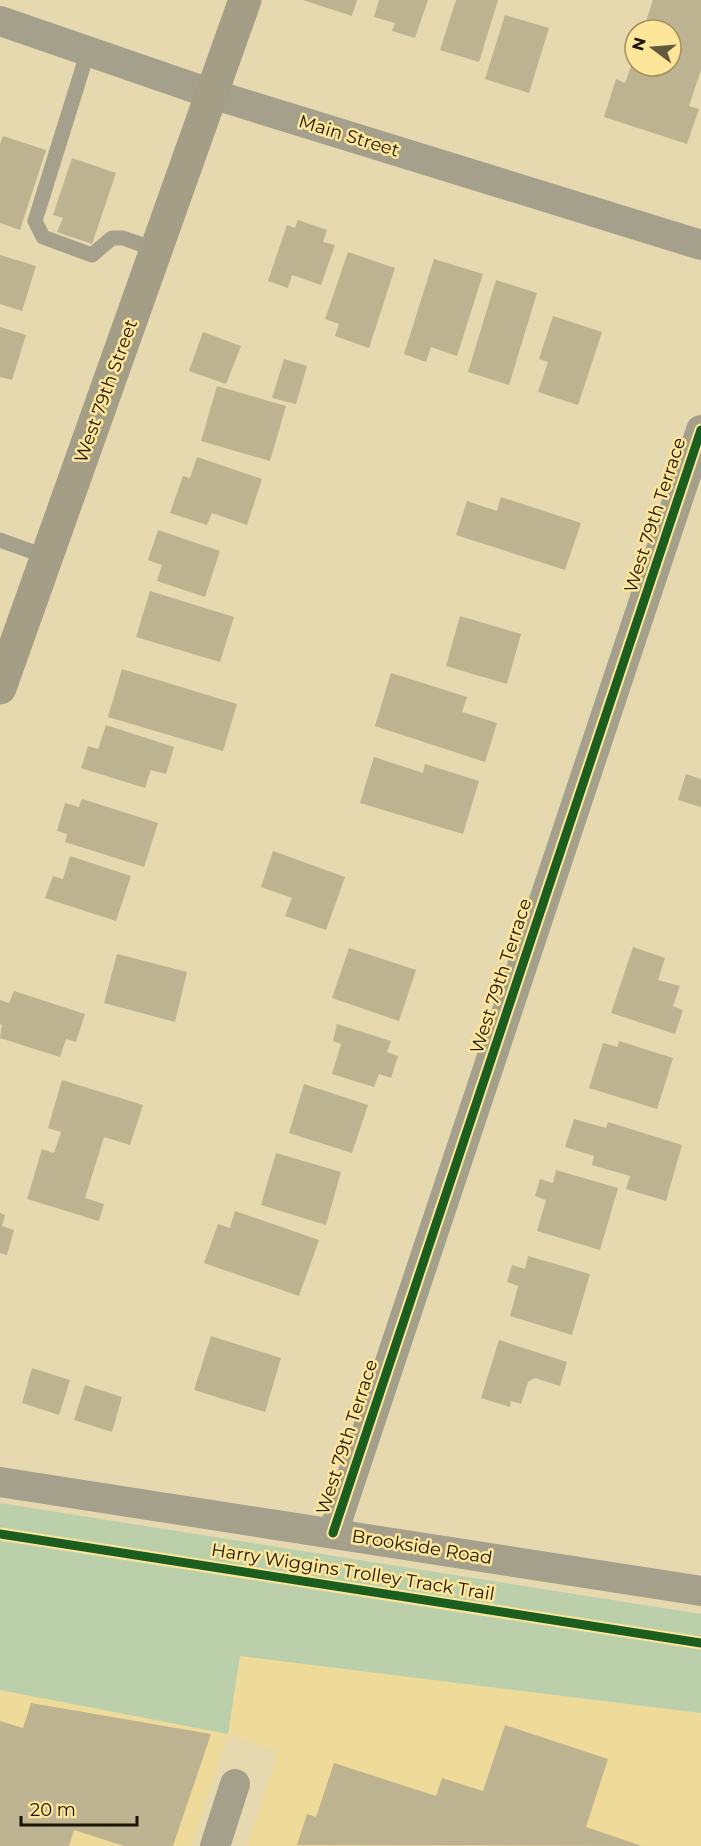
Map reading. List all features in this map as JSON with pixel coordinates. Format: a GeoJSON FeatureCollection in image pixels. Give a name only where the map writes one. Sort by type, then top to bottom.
{"type":"FeatureCollection","features":[{"type":"Feature","properties":{"kind":"street","name":"West 79th Street"},"geometry":{"type":"LineString","coordinates":[[0,688],[213,94],[244,0]]}},
{"type":"Feature","properties":{"kind":"street","name":"Main Street"},"geometry":{"type":"LineString","coordinates":[[0,21],[213,94],[701,245]]}},
{"type":"Feature","properties":{"kind":"street","name":"West 79th Terrace"},"geometry":{"type":"LineString","coordinates":[[333,1533],[701,430]]}},
{"type":"Feature","properties":{"kind":"street","name":"Brookside Road"},"geometry":{"type":"LineString","coordinates":[[0,1482],[701,1591]]}},
{"type":"Feature","properties":{"kind":"street"},"geometry":{"type":"LineString","coordinates":[[215,1846],[235,1784]]}},
{"type":"Feature","properties":{"kind":"lane"},"geometry":{"type":"LineString","coordinates":[[88,51],[35,220],[43,237],[92,255],[112,238],[123,238],[156,250]]}},
{"type":"Feature","properties":{"kind":"lane"},"geometry":{"type":"LineString","coordinates":[[0,540],[47,557]]}},
{"type":"Feature","properties":{"kind":"shaded area"},"geometry":{"type":"Polygon","coordinates":[[[240,1656],[701,1713],[701,1846],[247,1846],[278,1752],[228,1734],[240,1656]]]}},
{"type":"Feature","properties":{"kind":"shaded area"},"geometry":{"type":"Polygon","coordinates":[[[0,1690],[228,1734],[191,1846],[0,1846],[0,1690]]]}},
{"type":"Feature","properties":{"kind":"green space"},"geometry":{"type":"Polygon","coordinates":[[[0,1503],[701,1614],[701,1713],[240,1656],[228,1734],[0,1690],[0,1503]]]}},
{"type":"Feature","properties":{"kind":"building"},"geometry":{"type":"Polygon","coordinates":[[[303,0],[357,0],[352,16],[303,0]]]}},
{"type":"Feature","properties":{"kind":"building"},"geometry":{"type":"Polygon","coordinates":[[[379,0],[428,0],[415,38],[392,31],[395,23],[374,17],[379,0]]]}},
{"type":"Feature","properties":{"kind":"building"},"geometry":{"type":"Polygon","coordinates":[[[456,0],[498,0],[479,62],[440,50],[456,0]]]}},
{"type":"Feature","properties":{"kind":"building"},"geometry":{"type":"Polygon","coordinates":[[[653,0],[701,0],[701,70],[689,106],[699,109],[687,144],[604,117],[616,79],[625,83],[627,78],[683,78],[683,18],[647,18],[653,0]]]}},
{"type":"Feature","properties":{"kind":"building"},"geometry":{"type":"Polygon","coordinates":[[[505,15],[549,28],[529,93],[485,79],[505,15]]]}},
{"type":"Feature","properties":{"kind":"building"},"geometry":{"type":"Polygon","coordinates":[[[3,136],[46,150],[20,230],[0,223],[0,144],[3,136]]]}},
{"type":"Feature","properties":{"kind":"building"},"geometry":{"type":"Polygon","coordinates":[[[72,158],[116,173],[92,244],[57,232],[63,218],[53,215],[72,158]]]}},
{"type":"Feature","properties":{"kind":"building"},"geometry":{"type":"Polygon","coordinates":[[[298,220],[327,230],[323,242],[335,245],[321,285],[292,275],[288,288],[268,281],[287,225],[295,228],[298,220]]]}},
{"type":"Feature","properties":{"kind":"building"},"geometry":{"type":"Polygon","coordinates":[[[348,252],[395,268],[369,348],[335,336],[339,324],[325,319],[348,252]]]}},
{"type":"Feature","properties":{"kind":"building"},"geometry":{"type":"Polygon","coordinates":[[[0,255],[36,266],[22,311],[0,304],[0,255]]]}},
{"type":"Feature","properties":{"kind":"building"},"geometry":{"type":"Polygon","coordinates":[[[434,259],[483,274],[457,356],[431,347],[426,362],[404,354],[434,259]]]}},
{"type":"Feature","properties":{"kind":"building"},"geometry":{"type":"Polygon","coordinates":[[[496,280],[537,293],[509,385],[468,372],[496,280]]]}},
{"type":"Feature","properties":{"kind":"building"},"geometry":{"type":"Polygon","coordinates":[[[553,316],[602,332],[578,405],[538,392],[548,362],[539,359],[553,316]]]}},
{"type":"Feature","properties":{"kind":"building"},"geometry":{"type":"Polygon","coordinates":[[[0,327],[26,335],[12,380],[0,377],[0,327]]]}},
{"type":"Feature","properties":{"kind":"building"},"geometry":{"type":"Polygon","coordinates":[[[203,332],[241,346],[226,384],[189,371],[203,332]]]}},
{"type":"Feature","properties":{"kind":"building"},"geometry":{"type":"Polygon","coordinates":[[[284,359],[307,366],[296,404],[272,398],[284,359]]]}},
{"type":"Feature","properties":{"kind":"building"},"geometry":{"type":"Polygon","coordinates":[[[217,386],[286,406],[270,461],[201,441],[217,386]]]}},
{"type":"Feature","properties":{"kind":"building"},"geometry":{"type":"Polygon","coordinates":[[[197,457],[262,479],[247,525],[212,513],[207,525],[170,513],[183,476],[190,478],[197,457]]]}},
{"type":"Feature","properties":{"kind":"building"},"geometry":{"type":"Polygon","coordinates":[[[501,497],[581,523],[565,570],[456,535],[467,501],[497,511],[501,497]]]}},
{"type":"Feature","properties":{"kind":"building"},"geometry":{"type":"Polygon","coordinates":[[[158,530],[220,551],[205,597],[157,581],[162,565],[148,560],[158,530]]]}},
{"type":"Feature","properties":{"kind":"building"},"geometry":{"type":"Polygon","coordinates":[[[150,591],[234,617],[220,662],[136,637],[150,591]]]}},
{"type":"Feature","properties":{"kind":"building"},"geometry":{"type":"Polygon","coordinates":[[[460,616],[521,634],[507,684],[446,666],[460,616]]]}},
{"type":"Feature","properties":{"kind":"building"},"geometry":{"type":"Polygon","coordinates":[[[122,669],[237,704],[223,751],[108,717],[122,669]]]}},
{"type":"Feature","properties":{"kind":"building"},"geometry":{"type":"Polygon","coordinates":[[[391,673],[467,697],[462,712],[497,723],[485,762],[375,726],[391,673]]]}},
{"type":"Feature","properties":{"kind":"building"},"geometry":{"type":"Polygon","coordinates":[[[106,725],[174,747],[166,774],[151,770],[145,788],[81,768],[88,746],[98,749],[106,725]]]}},
{"type":"Feature","properties":{"kind":"building"},"geometry":{"type":"Polygon","coordinates":[[[374,757],[423,773],[425,764],[479,781],[463,834],[360,803],[374,757]]]}},
{"type":"Feature","properties":{"kind":"building"},"geometry":{"type":"Polygon","coordinates":[[[686,774],[701,779],[701,807],[678,800],[686,774]]]}},
{"type":"Feature","properties":{"kind":"building"},"geometry":{"type":"Polygon","coordinates":[[[82,799],[158,823],[144,867],[65,842],[67,834],[57,831],[65,803],[79,807],[82,799]]]}},
{"type":"Feature","properties":{"kind":"building"},"geometry":{"type":"Polygon","coordinates":[[[273,851],[345,877],[326,930],[285,916],[292,898],[261,887],[273,851]]]}},
{"type":"Feature","properties":{"kind":"building"},"geometry":{"type":"Polygon","coordinates":[[[70,856],[131,876],[116,921],[45,898],[53,876],[63,879],[70,856]]]}},
{"type":"Feature","properties":{"kind":"building"},"geometry":{"type":"Polygon","coordinates":[[[633,947],[665,958],[658,980],[680,986],[673,1006],[683,1010],[675,1034],[611,1013],[633,947]]]}},
{"type":"Feature","properties":{"kind":"building"},"geometry":{"type":"Polygon","coordinates":[[[349,948],[416,970],[399,1021],[332,998],[349,948]]]}},
{"type":"Feature","properties":{"kind":"building"},"geometry":{"type":"Polygon","coordinates":[[[117,954],[187,972],[175,1022],[104,1003],[117,954]]]}},
{"type":"Feature","properties":{"kind":"building"},"geometry":{"type":"Polygon","coordinates":[[[14,991],[85,1014],[76,1042],[66,1039],[60,1057],[0,1038],[2,1025],[0,1024],[0,1000],[9,1003],[14,991]]]}},
{"type":"Feature","properties":{"kind":"building"},"geometry":{"type":"Polygon","coordinates":[[[337,1024],[391,1041],[387,1052],[398,1056],[391,1078],[379,1074],[374,1087],[332,1074],[341,1044],[333,1041],[337,1024]]]}},
{"type":"Feature","properties":{"kind":"building"},"geometry":{"type":"Polygon","coordinates":[[[619,1041],[673,1058],[657,1109],[589,1088],[603,1043],[618,1047],[619,1041]]]}},
{"type":"Feature","properties":{"kind":"building"},"geometry":{"type":"Polygon","coordinates":[[[62,1080],[143,1105],[130,1145],[104,1137],[85,1198],[104,1204],[99,1221],[27,1199],[42,1149],[54,1153],[61,1132],[48,1128],[62,1080]]]}},
{"type":"Feature","properties":{"kind":"building"},"geometry":{"type":"Polygon","coordinates":[[[304,1084],[368,1105],[352,1153],[289,1133],[304,1084]]]}},
{"type":"Feature","properties":{"kind":"building"},"geometry":{"type":"Polygon","coordinates":[[[574,1119],[606,1128],[608,1122],[682,1145],[666,1201],[626,1189],[630,1176],[592,1165],[594,1156],[565,1147],[574,1119]]]}},
{"type":"Feature","properties":{"kind":"building"},"geometry":{"type":"Polygon","coordinates":[[[276,1153],[341,1172],[326,1225],[261,1205],[276,1153]]]}},
{"type":"Feature","properties":{"kind":"building"},"geometry":{"type":"Polygon","coordinates":[[[556,1170],[618,1188],[600,1250],[537,1231],[546,1200],[535,1196],[540,1179],[553,1183],[556,1170]]]}},
{"type":"Feature","properties":{"kind":"building"},"geometry":{"type":"Polygon","coordinates":[[[235,1211],[319,1240],[299,1296],[204,1263],[218,1224],[230,1228],[235,1211]]]}},
{"type":"Feature","properties":{"kind":"building"},"geometry":{"type":"Polygon","coordinates":[[[0,1213],[5,1215],[2,1226],[14,1230],[7,1255],[0,1253],[0,1213]]]}},
{"type":"Feature","properties":{"kind":"building"},"geometry":{"type":"Polygon","coordinates":[[[528,1256],[590,1274],[572,1335],[510,1316],[518,1286],[507,1282],[512,1265],[525,1269],[528,1256]]]}},
{"type":"Feature","properties":{"kind":"building"},"geometry":{"type":"Polygon","coordinates":[[[211,1336],[281,1358],[265,1412],[194,1390],[211,1336]]]}},
{"type":"Feature","properties":{"kind":"building"},"geometry":{"type":"Polygon","coordinates":[[[499,1340],[567,1362],[560,1386],[535,1378],[528,1382],[521,1404],[511,1401],[510,1407],[481,1398],[499,1340]]]}},
{"type":"Feature","properties":{"kind":"building"},"geometry":{"type":"Polygon","coordinates":[[[32,1368],[70,1380],[59,1415],[22,1403],[32,1368]]]}},
{"type":"Feature","properties":{"kind":"building"},"geometry":{"type":"Polygon","coordinates":[[[85,1385],[122,1397],[112,1432],[74,1420],[85,1385]]]}},
{"type":"Feature","properties":{"kind":"building"},"geometry":{"type":"Polygon","coordinates":[[[31,1703],[211,1734],[173,1846],[124,1846],[74,1830],[69,1846],[0,1846],[0,1721],[23,1728],[31,1703]]]}},
{"type":"Feature","properties":{"kind":"building"},"geometry":{"type":"Polygon","coordinates":[[[505,1725],[608,1759],[586,1827],[642,1846],[297,1845],[307,1814],[316,1817],[334,1763],[436,1796],[442,1778],[483,1791],[505,1725]]]}},
{"type":"Feature","properties":{"kind":"cycle path"},"geometry":{"type":"LineString","coordinates":[[333,1533],[701,430]]}},
{"type":"Feature","properties":{"kind":"cycle path","name":"Harry Wiggins Trolley Track Trail"},"geometry":{"type":"LineString","coordinates":[[0,1534],[701,1643]]}}]}
